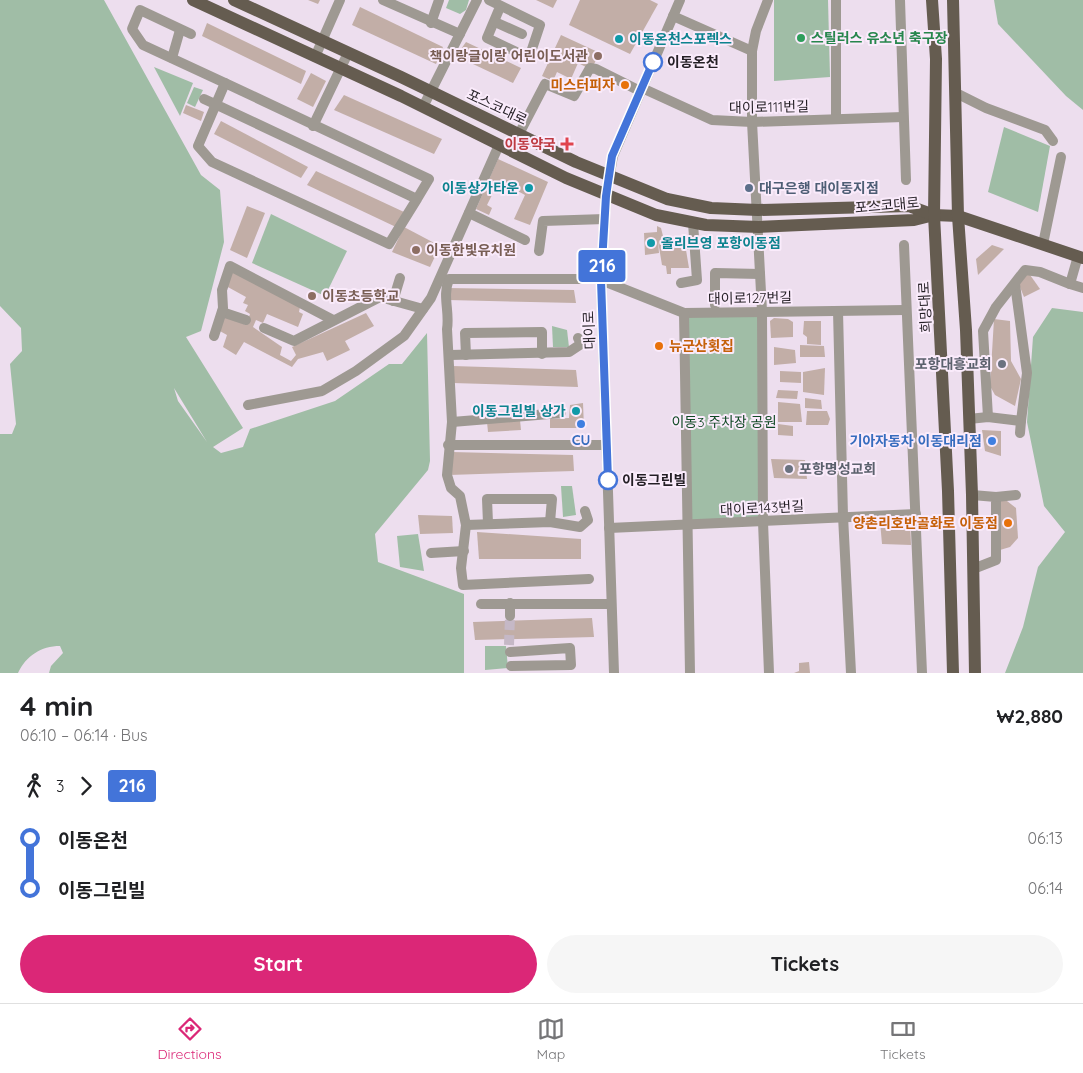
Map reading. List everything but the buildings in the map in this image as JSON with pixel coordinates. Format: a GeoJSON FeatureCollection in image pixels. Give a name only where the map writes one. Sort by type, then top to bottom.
{"type":"FeatureCollection","features":[{"type":"Feature","properties":{"kind":"main road","name":"포스코대로"},"geometry":{"type":"LineString","coordinates":[[193,0],[341,68],[606,196],[656,215],[694,223],[758,227],[914,220],[934,215],[958,216],[1080,257]]}},
{"type":"Feature","properties":{"kind":"main road","name":"포스코대로"},"geometry":{"type":"LineString","coordinates":[[234,0],[609,176],[668,199],[689,205],[758,210],[909,206],[934,215]]}},
{"type":"Feature","properties":{"kind":"main road","name":"희망대로"},"geometry":{"type":"LineString","coordinates":[[932,0],[936,58],[934,215],[948,481],[953,673]]}},
{"type":"Feature","properties":{"kind":"main road"},"geometry":{"type":"LineString","coordinates":[[953,0],[958,216],[966,330],[972,495],[975,673]]}},
{"type":"Feature","properties":{"kind":"main road"},"geometry":{"type":"LineString","coordinates":[[444,118],[444,107],[451,102]]}},
{"type":"Feature","properties":{"kind":"main road"},"geometry":{"type":"LineString","coordinates":[[953,654],[974,654]]}},
{"type":"Feature","properties":{"kind":"street"},"geometry":{"type":"LineString","coordinates":[[315,57],[340,0]]}},
{"type":"Feature","properties":{"kind":"street"},"geometry":{"type":"LineString","coordinates":[[383,0],[431,23],[460,34]]}},
{"type":"Feature","properties":{"kind":"street"},"geometry":{"type":"LineString","coordinates":[[423,107],[477,0]]}},
{"type":"Feature","properties":{"kind":"street"},"geometry":{"type":"LineString","coordinates":[[489,0],[500,7],[540,24],[528,58],[488,38],[500,7]]}},
{"type":"Feature","properties":{"kind":"street","name":"대이로"},"geometry":{"type":"LineString","coordinates":[[614,673],[601,280],[606,196],[612,156],[680,0]]}},
{"type":"Feature","properties":{"kind":"street"},"geometry":{"type":"LineString","coordinates":[[768,0],[756,31],[752,50],[752,122],[762,311],[763,522],[769,673]]}},
{"type":"Feature","properties":{"kind":"street"},"geometry":{"type":"LineString","coordinates":[[836,0],[836,119]]}},
{"type":"Feature","properties":{"kind":"street"},"geometry":{"type":"LineString","coordinates":[[900,0],[906,180]]}},
{"type":"Feature","properties":{"kind":"street"},"geometry":{"type":"LineString","coordinates":[[431,23],[437,1]]}},
{"type":"Feature","properties":{"kind":"street"},"geometry":{"type":"LineString","coordinates":[[191,34],[140,10],[132,28],[144,45],[225,83],[313,126],[428,179],[389,244],[212,162],[198,146],[225,83]]}},
{"type":"Feature","properties":{"kind":"street"},"geometry":{"type":"LineString","coordinates":[[673,16],[752,50]]}},
{"type":"Feature","properties":{"kind":"street"},"geometry":{"type":"LineString","coordinates":[[495,22],[522,34]]}},
{"type":"Feature","properties":{"kind":"street"},"geometry":{"type":"LineString","coordinates":[[172,58],[180,30]]}},
{"type":"Feature","properties":{"kind":"street"},"geometry":{"type":"LineString","coordinates":[[313,126],[348,53]]}},
{"type":"Feature","properties":{"kind":"street","name":"대이로111번길"},"geometry":{"type":"LineString","coordinates":[[519,134],[545,84],[574,96],[590,68],[712,120],[752,122],[903,117]]}},
{"type":"Feature","properties":{"kind":"street"},"geometry":{"type":"LineString","coordinates":[[956,94],[995,112],[1045,130],[1052,142]]}},
{"type":"Feature","properties":{"kind":"street"},"geometry":{"type":"LineString","coordinates":[[204,99],[417,199]]}},
{"type":"Feature","properties":{"kind":"street"},"geometry":{"type":"LineString","coordinates":[[248,405],[322,391],[356,371],[404,336],[432,298],[498,145]]}},
{"type":"Feature","properties":{"kind":"street"},"geometry":{"type":"LineString","coordinates":[[1043,244],[1061,156]]}},
{"type":"Feature","properties":{"kind":"street"},"geometry":{"type":"LineString","coordinates":[[468,213],[525,240]]}},
{"type":"Feature","properties":{"kind":"street"},"geometry":{"type":"LineString","coordinates":[[539,251],[543,221],[605,219]]}},
{"type":"Feature","properties":{"kind":"street"},"geometry":{"type":"LineString","coordinates":[[681,282],[697,280],[694,223]]}},
{"type":"Feature","properties":{"kind":"street"},"geometry":{"type":"LineString","coordinates":[[904,245],[905,310],[922,673]]}},
{"type":"Feature","properties":{"kind":"street"},"geometry":{"type":"LineString","coordinates":[[1070,284],[1080,257]]}},
{"type":"Feature","properties":{"kind":"street"},"geometry":{"type":"LineString","coordinates":[[214,336],[222,312],[222,290],[230,266],[333,320]]}},
{"type":"Feature","properties":{"kind":"street"},"geometry":{"type":"LineString","coordinates":[[988,417],[983,331],[996,307],[1025,270],[1040,272],[1083,288]]}},
{"type":"Feature","properties":{"kind":"street"},"geometry":{"type":"LineString","coordinates":[[715,305],[715,273],[760,274]]}},
{"type":"Feature","properties":{"kind":"street"},"geometry":{"type":"LineString","coordinates":[[393,301],[400,278]]}},
{"type":"Feature","properties":{"kind":"street"},"geometry":{"type":"LineString","coordinates":[[579,279],[449,279],[445,288],[445,300],[449,317],[447,329],[450,355],[452,422],[448,445],[447,475],[451,488],[460,496],[466,525],[461,568],[463,585],[589,579]]}},
{"type":"Feature","properties":{"kind":"street","name":"대이로127번길"},"geometry":{"type":"LineString","coordinates":[[601,280],[684,313],[905,310]]}},
{"type":"Feature","properties":{"kind":"street"},"geometry":{"type":"LineString","coordinates":[[1015,284],[1027,373],[1020,433]]}},
{"type":"Feature","properties":{"kind":"street"},"geometry":{"type":"LineString","coordinates":[[264,328],[294,341],[380,297],[423,308]]}},
{"type":"Feature","properties":{"kind":"street"},"geometry":{"type":"LineString","coordinates":[[838,311],[843,516],[851,673]]}},
{"type":"Feature","properties":{"kind":"street"},"geometry":{"type":"LineString","coordinates":[[222,312],[246,320]]}},
{"type":"Feature","properties":{"kind":"street"},"geometry":{"type":"LineString","coordinates":[[684,313],[686,525],[690,673]]}},
{"type":"Feature","properties":{"kind":"street"},"geometry":{"type":"LineString","coordinates":[[466,355],[465,333],[542,332],[542,354]]}},
{"type":"Feature","properties":{"kind":"street"},"geometry":{"type":"LineString","coordinates":[[450,355],[568,352],[576,350],[581,344],[578,338]]}},
{"type":"Feature","properties":{"kind":"street"},"geometry":{"type":"LineString","coordinates":[[452,422],[561,413]]}},
{"type":"Feature","properties":{"kind":"street"},"geometry":{"type":"LineString","coordinates":[[969,419],[988,417],[1021,421]]}},
{"type":"Feature","properties":{"kind":"street"},"geometry":{"type":"LineString","coordinates":[[448,445],[607,445]]}},
{"type":"Feature","properties":{"kind":"street"},"geometry":{"type":"LineString","coordinates":[[972,495],[996,497],[1016,495]]}},
{"type":"Feature","properties":{"kind":"street"},"geometry":{"type":"LineString","coordinates":[[973,569],[996,560],[996,497]]}},
{"type":"Feature","properties":{"kind":"street"},"geometry":{"type":"LineString","coordinates":[[488,524],[487,499],[552,499],[550,522]]}},
{"type":"Feature","properties":{"kind":"street"},"geometry":{"type":"LineString","coordinates":[[466,525],[550,522],[580,528],[588,520],[585,511]]}},
{"type":"Feature","properties":{"kind":"street","name":"대이로143번길"},"geometry":{"type":"LineString","coordinates":[[609,528],[916,514]]}},
{"type":"Feature","properties":{"kind":"street"},"geometry":{"type":"LineString","coordinates":[[431,553],[464,551]]}},
{"type":"Feature","properties":{"kind":"street"},"geometry":{"type":"LineString","coordinates":[[510,603],[510,616]]}},
{"type":"Feature","properties":{"kind":"street"},"geometry":{"type":"LineString","coordinates":[[481,604],[611,604]]}},
{"type":"Feature","properties":{"kind":"street"},"geometry":{"type":"LineString","coordinates":[[509,648],[570,648],[570,665],[511,670],[509,648]]}},
{"type":"Feature","properties":{"kind":"green space"},"geometry":{"type":"Polygon","coordinates":[[[0,0],[104,0],[201,175],[220,190],[224,242],[201,331],[186,337],[243,428],[213,447],[221,453],[243,447],[250,429],[335,401],[389,364],[402,364],[427,333],[430,461],[428,470],[375,534],[378,562],[464,594],[464,673],[49,673],[51,666],[63,653],[60,646],[53,646],[35,653],[25,662],[18,673],[0,673],[0,434],[12,434],[16,424],[10,364],[22,351],[21,328],[0,306],[0,0]],[[174,388],[178,401],[207,442],[174,388]]]}},
{"type":"Feature","properties":{"kind":"green space"},"geometry":{"type":"Polygon","coordinates":[[[449,0],[469,0],[466,10],[460,14],[446,8],[449,0]]]}},
{"type":"Feature","properties":{"kind":"green space","name":"스틸러스 유소년 축구장"},"geometry":{"type":"Polygon","coordinates":[[[774,0],[828,0],[830,77],[774,81],[774,0]]]}},
{"type":"Feature","properties":{"kind":"green space"},"geometry":{"type":"Polygon","coordinates":[[[994,0],[1083,0],[1083,110],[1066,96],[998,24],[994,0]]]}},
{"type":"Feature","properties":{"kind":"green space"},"geometry":{"type":"Polygon","coordinates":[[[154,67],[193,83],[180,116],[154,67]]]}},
{"type":"Feature","properties":{"kind":"green space"},"geometry":{"type":"Polygon","coordinates":[[[194,87],[203,90],[195,107],[187,103],[194,87]]]}},
{"type":"Feature","properties":{"kind":"green space"},"geometry":{"type":"Polygon","coordinates":[[[1004,127],[1050,146],[1038,212],[988,192],[1004,127]]]}},
{"type":"Feature","properties":{"kind":"green space"},"geometry":{"type":"Polygon","coordinates":[[[271,214],[347,251],[325,296],[252,263],[271,214]]]}},
{"type":"Feature","properties":{"kind":"green space"},"geometry":{"type":"Polygon","coordinates":[[[1052,308],[1083,312],[1083,673],[1005,673],[1023,627],[1038,567],[1065,532],[1044,506],[1027,422],[1033,337],[1052,308]]]}},
{"type":"Feature","properties":{"kind":"green space","name":"이동3 주차장 공원"},"geometry":{"type":"Polygon","coordinates":[[[762,311],[763,522],[686,525],[684,313],[762,311]]]}},
{"type":"Feature","properties":{"kind":"green space"},"geometry":{"type":"Polygon","coordinates":[[[552,326],[567,330],[569,347],[553,347],[552,326]]]}},
{"type":"Feature","properties":{"kind":"green space"},"geometry":{"type":"Polygon","coordinates":[[[561,486],[572,486],[576,515],[563,517],[561,486]]]}},
{"type":"Feature","properties":{"kind":"green space"},"geometry":{"type":"Polygon","coordinates":[[[418,534],[424,571],[400,567],[397,536],[418,534]]]}},
{"type":"Feature","properties":{"kind":"green space"},"geometry":{"type":"Polygon","coordinates":[[[485,646],[506,646],[508,668],[485,670],[485,646]]]}},
{"type":"Feature","properties":{"kind":"tunnel"},"geometry":{"type":"LineString","coordinates":[[509,645],[510,616]]}},
{"type":"Feature","properties":{"kind":"bus line","name":"216"},"geometry":{"type":"LineString","coordinates":[[608,480],[601,280],[606,196],[612,156],[653,62]]}},
{"type":"Feature","properties":{"kind":"place","name":"스틸러스 유소년 축구장"},"geometry":{"type":"Point","coordinates":[801,38]}},
{"type":"Feature","properties":{"kind":"place","name":"이동온천스포렉스"},"geometry":{"type":"Point","coordinates":[619,39]}},
{"type":"Feature","properties":{"kind":"place","name":"책이랑글이랑 어린이도서관"},"geometry":{"type":"Point","coordinates":[598,56]}},
{"type":"Feature","properties":{"kind":"place","name":"이동온천"},"geometry":{"type":"Point","coordinates":[653,62]}},
{"type":"Feature","properties":{"kind":"place","name":"미스터피자"},"geometry":{"type":"Point","coordinates":[625,85]}},
{"type":"Feature","properties":{"kind":"place","name":"이동약국"},"geometry":{"type":"Point","coordinates":[567,144]}},
{"type":"Feature","properties":{"kind":"place","name":"이동상가타운"},"geometry":{"type":"Point","coordinates":[529,188]}},
{"type":"Feature","properties":{"kind":"place","name":"대구은행 대이동지점"},"geometry":{"type":"Point","coordinates":[749,188]}},
{"type":"Feature","properties":{"kind":"place","name":"올리브영 포항이동점"},"geometry":{"type":"Point","coordinates":[651,243]}},
{"type":"Feature","properties":{"kind":"place","name":"이동한빛유치원"},"geometry":{"type":"Point","coordinates":[416,250]}},
{"type":"Feature","properties":{"kind":"place","name":"이동초등학교"},"geometry":{"type":"Point","coordinates":[312,296]}},
{"type":"Feature","properties":{"kind":"place","name":"뉴군산횟집"},"geometry":{"type":"Point","coordinates":[659,346]}},
{"type":"Feature","properties":{"kind":"place","name":"포항대흥교회"},"geometry":{"type":"Point","coordinates":[1002,364]}},
{"type":"Feature","properties":{"kind":"place","name":"이동그린빌 상가"},"geometry":{"type":"Point","coordinates":[576,411]}},
{"type":"Feature","properties":{"kind":"place","name":"CU"},"geometry":{"type":"Point","coordinates":[581,424]}},
{"type":"Feature","properties":{"kind":"place","name":"기아자동차 이동대리점"},"geometry":{"type":"Point","coordinates":[992,441]}},
{"type":"Feature","properties":{"kind":"place","name":"포항명성교회"},"geometry":{"type":"Point","coordinates":[789,469]}},
{"type":"Feature","properties":{"kind":"place","name":"이동그린빌"},"geometry":{"type":"Point","coordinates":[608,480]}},
{"type":"Feature","properties":{"kind":"place","name":"양촌리호반골화로 이동점"},"geometry":{"type":"Point","coordinates":[1008,523]}}]}
